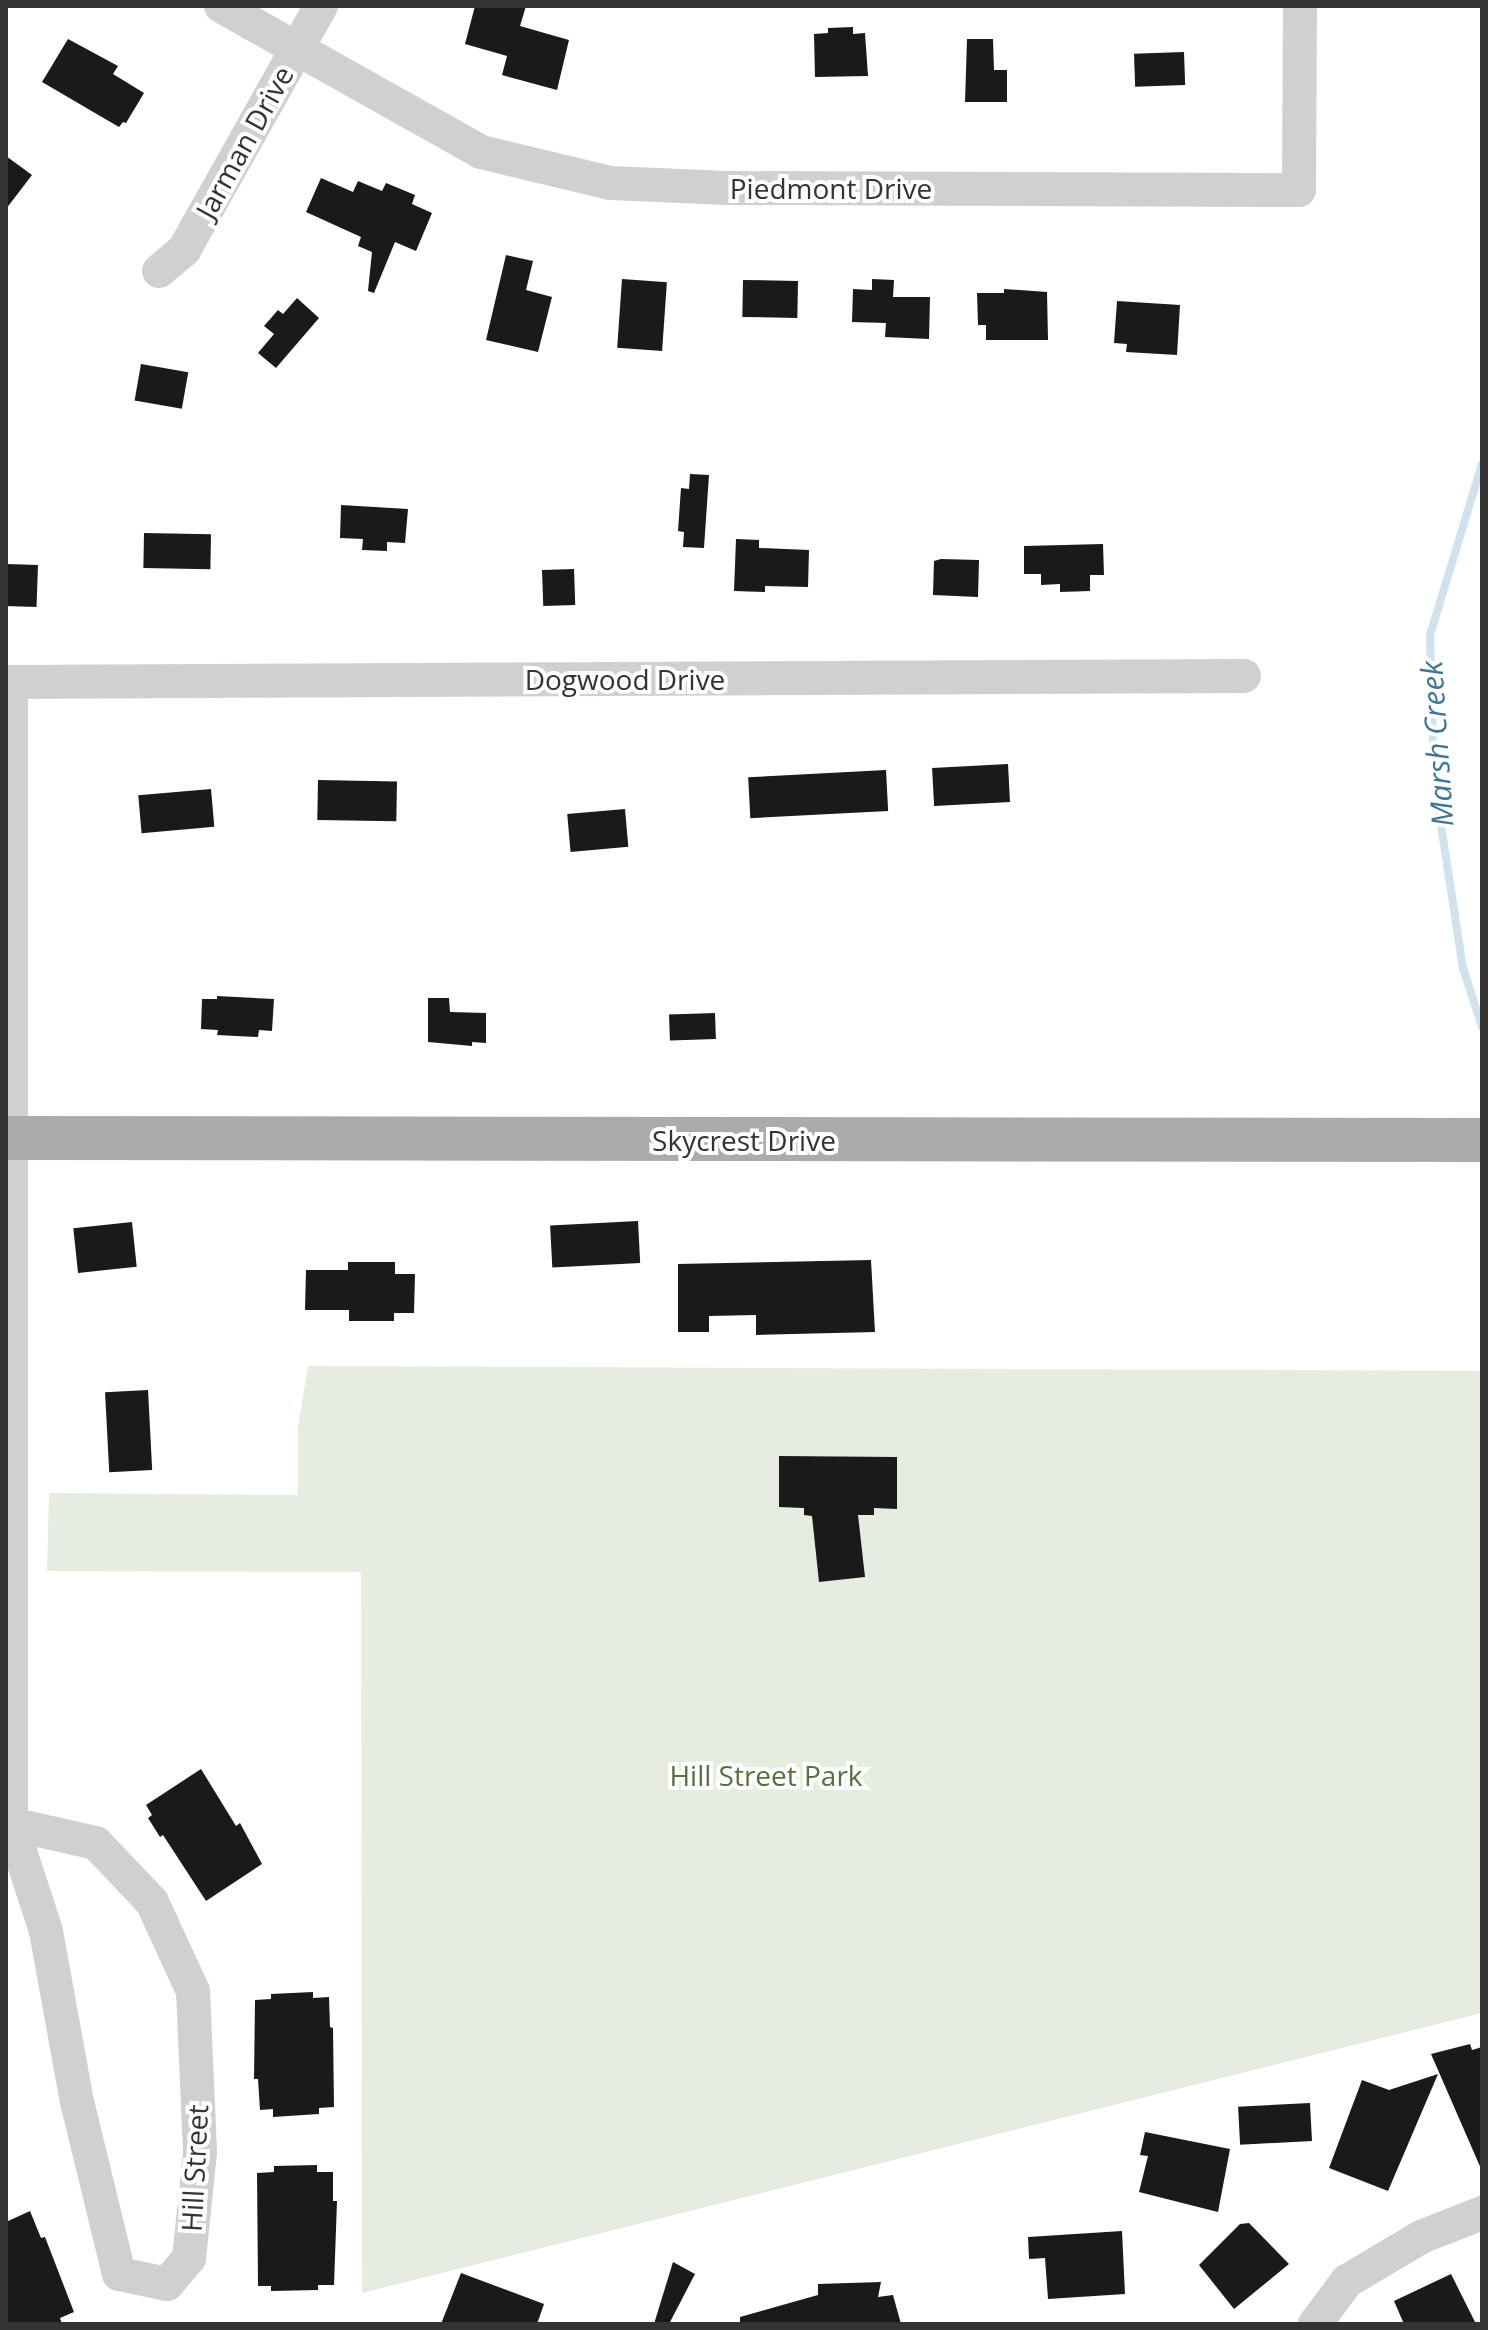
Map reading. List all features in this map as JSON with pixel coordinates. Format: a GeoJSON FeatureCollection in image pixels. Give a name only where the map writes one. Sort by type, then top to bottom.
{"type":"FeatureCollection","features":[{"type":"Feature","properties":{"kind":"main road","name":"Skycrest Drive"},"geometry":{"type":"LineString","coordinates":[[9,1138],[1482,1140]]}},
{"type":"Feature","properties":{"kind":"street","name":"Piedmont Drive"},"geometry":{"type":"LineString","coordinates":[[221,6],[298,46],[481,152],[610,183],[744,188],[1299,190],[1300,6]]}},
{"type":"Feature","properties":{"kind":"street","name":"Jarman Drive"},"geometry":{"type":"LineString","coordinates":[[159,271],[184,250],[321,6]]}},
{"type":"Feature","properties":{"kind":"street","name":"Dogwood Drive"},"geometry":{"type":"LineString","coordinates":[[8,682],[1244,676]]}},
{"type":"Feature","properties":{"kind":"street","name":"Hill Street"},"geometry":{"type":"LineString","coordinates":[[8,682],[11,1824],[46,1931],[77,2102],[119,2274],[167,2284],[189,2258],[200,2152],[193,1991],[152,1902],[96,1843],[11,1824]]}},
{"type":"Feature","properties":{"kind":"street"},"geometry":{"type":"LineString","coordinates":[[1315,2324],[1347,2281],[1421,2237],[1482,2213]]}},
{"type":"Feature","properties":{"kind":"green space","name":"Hill Street Park"},"geometry":{"type":"Polygon","coordinates":[[[308,1366],[1482,1371],[1482,2013],[362,2293],[361,1572],[47,1571],[49,1493],[298,1495],[298,1427],[308,1366]]]}},
{"type":"Feature","properties":{"kind":"building"},"geometry":{"type":"Polygon","coordinates":[[[475,6],[526,6],[520,26],[569,40],[557,90],[502,75],[507,56],[465,44],[475,6]]]}},
{"type":"Feature","properties":{"kind":"building"},"geometry":{"type":"Polygon","coordinates":[[[853,27],[853,34],[865,33],[868,76],[815,77],[814,34],[828,33],[828,28],[853,27]]]}},
{"type":"Feature","properties":{"kind":"building"},"geometry":{"type":"Polygon","coordinates":[[[68,39],[118,66],[113,74],[144,93],[126,123],[119,127],[42,82],[68,39]]]}},
{"type":"Feature","properties":{"kind":"building"},"geometry":{"type":"Polygon","coordinates":[[[967,39],[993,39],[994,70],[1007,70],[1007,102],[965,102],[967,39]]]}},
{"type":"Feature","properties":{"kind":"building"},"geometry":{"type":"Polygon","coordinates":[[[1184,52],[1185,85],[1135,87],[1134,54],[1184,52]]]}},
{"type":"Feature","properties":{"kind":"building"},"geometry":{"type":"Polygon","coordinates":[[[6,156],[32,175],[6,209],[6,156]]]}},
{"type":"Feature","properties":{"kind":"building"},"geometry":{"type":"Polygon","coordinates":[[[321,178],[353,192],[358,181],[382,191],[386,183],[415,195],[412,204],[432,213],[416,251],[395,242],[374,293],[368,291],[372,252],[358,246],[361,237],[306,212],[321,178]]]}},
{"type":"Feature","properties":{"kind":"building"},"geometry":{"type":"Polygon","coordinates":[[[506,255],[533,261],[526,290],[552,297],[538,352],[486,340],[506,255]]]}},
{"type":"Feature","properties":{"kind":"building"},"geometry":{"type":"Polygon","coordinates":[[[622,279],[667,282],[662,351],[617,348],[622,279]]]}},
{"type":"Feature","properties":{"kind":"building"},"geometry":{"type":"Polygon","coordinates":[[[872,279],[894,280],[893,297],[930,297],[929,339],[885,337],[886,323],[852,322],[853,289],[872,290],[872,279]]]}},
{"type":"Feature","properties":{"kind":"building"},"geometry":{"type":"Polygon","coordinates":[[[743,280],[798,281],[797,318],[742,317],[743,280]]]}},
{"type":"Feature","properties":{"kind":"building"},"geometry":{"type":"Polygon","coordinates":[[[1004,289],[1047,292],[1048,340],[986,340],[986,325],[978,325],[977,293],[1004,293],[1004,289]]]}},
{"type":"Feature","properties":{"kind":"building"},"geometry":{"type":"Polygon","coordinates":[[[297,298],[319,318],[276,368],[258,353],[274,334],[264,326],[278,310],[283,314],[297,298]]]}},
{"type":"Feature","properties":{"kind":"building"},"geometry":{"type":"Polygon","coordinates":[[[1117,301],[1180,305],[1177,355],[1126,352],[1127,344],[1114,343],[1117,301]]]}},
{"type":"Feature","properties":{"kind":"building"},"geometry":{"type":"Polygon","coordinates":[[[141,364],[188,372],[182,409],[135,400],[141,364]]]}},
{"type":"Feature","properties":{"kind":"building"},"geometry":{"type":"Polygon","coordinates":[[[690,474],[709,475],[704,548],[683,547],[684,532],[678,531],[681,488],[689,489],[690,474]]]}},
{"type":"Feature","properties":{"kind":"building"},"geometry":{"type":"Polygon","coordinates":[[[341,505],[408,509],[405,543],[387,542],[387,551],[362,550],[363,539],[340,538],[341,505]]]}},
{"type":"Feature","properties":{"kind":"building"},"geometry":{"type":"Polygon","coordinates":[[[144,533],[211,534],[210,569],[143,568],[144,533]]]}},
{"type":"Feature","properties":{"kind":"building"},"geometry":{"type":"Polygon","coordinates":[[[736,539],[759,540],[759,548],[809,550],[808,587],[765,586],[765,592],[734,591],[736,539]]]}},
{"type":"Feature","properties":{"kind":"building"},"geometry":{"type":"Polygon","coordinates":[[[1103,544],[1104,575],[1090,575],[1090,591],[1060,592],[1060,584],[1041,585],[1041,574],[1024,574],[1024,546],[1103,544]]]}},
{"type":"Feature","properties":{"kind":"building"},"geometry":{"type":"Polygon","coordinates":[[[979,560],[978,597],[933,595],[934,561],[979,560]]]}},
{"type":"Feature","properties":{"kind":"building"},"geometry":{"type":"Polygon","coordinates":[[[6,564],[38,565],[37,607],[6,606],[6,564]]]}},
{"type":"Feature","properties":{"kind":"building"},"geometry":{"type":"Polygon","coordinates":[[[574,569],[575,605],[543,606],[542,570],[574,569]]]}},
{"type":"Feature","properties":{"kind":"building"},"geometry":{"type":"Polygon","coordinates":[[[1008,764],[1010,802],[934,806],[932,768],[1008,764]]]}},
{"type":"Feature","properties":{"kind":"building"},"geometry":{"type":"Polygon","coordinates":[[[886,770],[888,811],[750,818],[748,777],[886,770]]]}},
{"type":"Feature","properties":{"kind":"building"},"geometry":{"type":"Polygon","coordinates":[[[318,780],[397,781],[396,821],[317,820],[318,780]]]}},
{"type":"Feature","properties":{"kind":"building"},"geometry":{"type":"Polygon","coordinates":[[[211,789],[214,827],[142,833],[138,795],[211,789]]]}},
{"type":"Feature","properties":{"kind":"building"},"geometry":{"type":"Polygon","coordinates":[[[625,809],[628,847],[571,852],[567,814],[625,809]]]}},
{"type":"Feature","properties":{"kind":"building"},"geometry":{"type":"Polygon","coordinates":[[[217,996],[274,999],[272,1031],[259,1030],[258,1037],[217,1035],[218,1030],[201,1029],[202,999],[217,999],[217,996]]]}},
{"type":"Feature","properties":{"kind":"building"},"geometry":{"type":"Polygon","coordinates":[[[428,998],[449,998],[450,1012],[486,1013],[486,1043],[472,1042],[472,1046],[428,1042],[428,998]]]}},
{"type":"Feature","properties":{"kind":"building"},"geometry":{"type":"Polygon","coordinates":[[[715,1013],[716,1039],[670,1041],[669,1015],[715,1013]]]}},
{"type":"Feature","properties":{"kind":"building"},"geometry":{"type":"Polygon","coordinates":[[[638,1221],[640,1263],[552,1268],[550,1226],[638,1221]]]}},
{"type":"Feature","properties":{"kind":"building"},"geometry":{"type":"Polygon","coordinates":[[[132,1222],[137,1267],[78,1273],[73,1228],[132,1222]]]}},
{"type":"Feature","properties":{"kind":"building"},"geometry":{"type":"Polygon","coordinates":[[[871,1260],[875,1332],[756,1335],[756,1315],[709,1316],[709,1332],[678,1332],[678,1264],[871,1260]]]}},
{"type":"Feature","properties":{"kind":"building"},"geometry":{"type":"Polygon","coordinates":[[[348,1262],[395,1262],[395,1274],[415,1274],[414,1313],[394,1313],[394,1321],[349,1321],[349,1310],[305,1310],[306,1270],[348,1270],[348,1262]]]}},
{"type":"Feature","properties":{"kind":"building"},"geometry":{"type":"Polygon","coordinates":[[[148,1390],[152,1470],[109,1472],[105,1392],[148,1390]]]}},
{"type":"Feature","properties":{"kind":"building"},"geometry":{"type":"Polygon","coordinates":[[[779,1456],[897,1457],[897,1509],[874,1508],[874,1515],[858,1515],[865,1577],[819,1582],[812,1516],[804,1515],[804,1508],[779,1507],[779,1456]]]}},
{"type":"Feature","properties":{"kind":"building"},"geometry":{"type":"Polygon","coordinates":[[[201,1769],[236,1826],[240,1823],[262,1864],[206,1901],[163,1835],[160,1837],[148,1818],[152,1815],[146,1805],[201,1769]]]}},
{"type":"Feature","properties":{"kind":"building"},"geometry":{"type":"Polygon","coordinates":[[[313,1992],[313,1998],[329,1997],[330,2027],[333,2028],[334,2107],[319,2108],[319,2114],[273,2117],[273,2109],[260,2110],[258,2079],[254,2079],[255,2000],[271,1999],[271,1994],[313,1992]]]}},
{"type":"Feature","properties":{"kind":"building"},"geometry":{"type":"Polygon","coordinates":[[[1470,2044],[1472,2050],[1482,2047],[1482,2171],[1431,2054],[1470,2044]]]}},
{"type":"Feature","properties":{"kind":"building"},"geometry":{"type":"Polygon","coordinates":[[[1438,2074],[1388,2191],[1329,2168],[1362,2080],[1389,2090],[1438,2074]]]}},
{"type":"Feature","properties":{"kind":"building"},"geometry":{"type":"Polygon","coordinates":[[[1310,2103],[1312,2141],[1240,2145],[1238,2107],[1310,2103]]]}},
{"type":"Feature","properties":{"kind":"building"},"geometry":{"type":"Polygon","coordinates":[[[1145,2132],[1230,2149],[1218,2212],[1139,2192],[1148,2156],[1140,2155],[1145,2132]]]}},
{"type":"Feature","properties":{"kind":"building"},"geometry":{"type":"Polygon","coordinates":[[[317,2165],[317,2172],[333,2172],[333,2201],[337,2201],[334,2285],[318,2285],[318,2290],[271,2291],[271,2286],[258,2286],[257,2173],[274,2172],[274,2166],[317,2165]]]}},
{"type":"Feature","properties":{"kind":"building"},"geometry":{"type":"Polygon","coordinates":[[[30,2211],[41,2238],[45,2237],[74,2312],[60,2318],[62,2324],[6,2324],[6,2222],[30,2211]]]}},
{"type":"Feature","properties":{"kind":"building"},"geometry":{"type":"Polygon","coordinates":[[[1249,2223],[1289,2264],[1234,2309],[1199,2265],[1240,2224],[1249,2223]]]}},
{"type":"Feature","properties":{"kind":"building"},"geometry":{"type":"Polygon","coordinates":[[[1122,2231],[1125,2294],[1048,2299],[1045,2258],[1029,2259],[1028,2237],[1122,2231]]]}},
{"type":"Feature","properties":{"kind":"building"},"geometry":{"type":"Polygon","coordinates":[[[673,2262],[695,2274],[669,2324],[654,2324],[673,2262]]]}},
{"type":"Feature","properties":{"kind":"building"},"geometry":{"type":"Polygon","coordinates":[[[461,2273],[544,2304],[537,2324],[441,2324],[461,2273]]]}},
{"type":"Feature","properties":{"kind":"building"},"geometry":{"type":"Polygon","coordinates":[[[1451,2274],[1476,2324],[1404,2324],[1394,2301],[1451,2274]]]}},
{"type":"Feature","properties":{"kind":"building"},"geometry":{"type":"Polygon","coordinates":[[[881,2282],[878,2297],[893,2295],[901,2324],[740,2324],[740,2317],[818,2295],[818,2284],[881,2282]]]}},
{"type":"Feature","properties":{"kind":"waterway","name":"Marsh Creek"},"geometry":{"type":"LineString","coordinates":[[1482,464],[1430,635],[1434,779],[1463,968],[1482,1027]]}}]}
